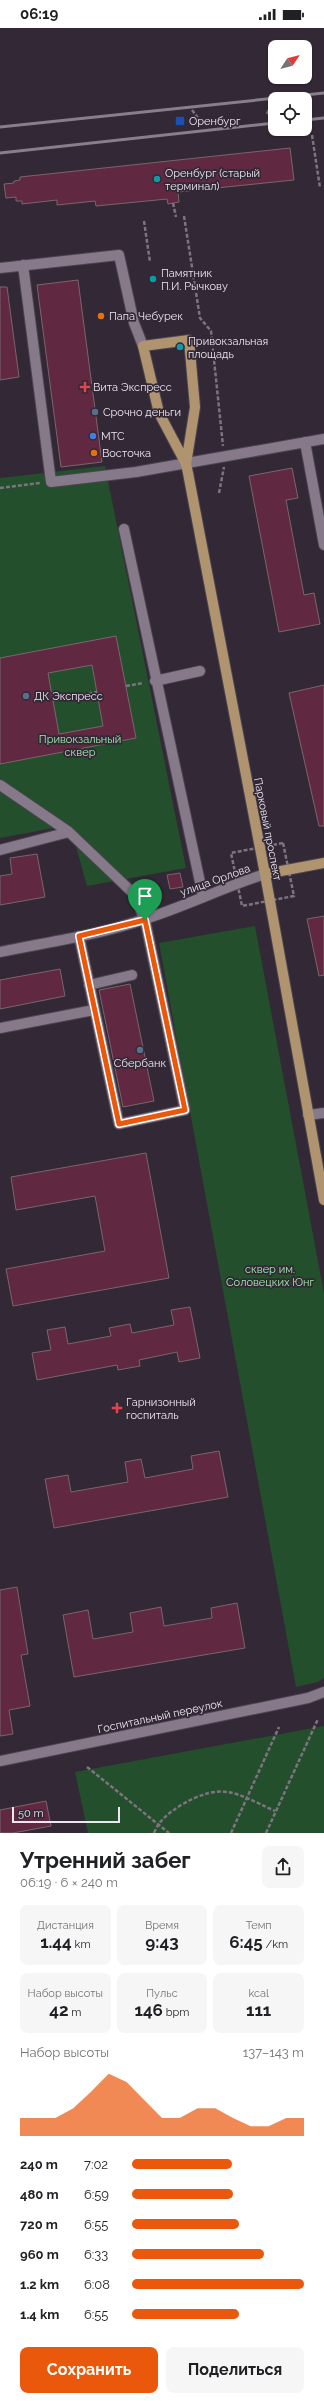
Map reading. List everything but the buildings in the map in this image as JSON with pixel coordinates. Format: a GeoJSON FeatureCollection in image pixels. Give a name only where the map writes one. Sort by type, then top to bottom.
{"type":"FeatureCollection","features":[{"type":"Feature","properties":{"kind":"main road","name":"Парковый проспект"},"geometry":{"type":"LineString","coordinates":[[186,464],[196,407],[189,340],[143,346],[160,413],[186,464],[265,874],[324,1200]]}},
{"type":"Feature","properties":{"kind":"main road","name":"улица Орлова"},"geometry":{"type":"LineString","coordinates":[[265,874],[324,863]]}},
{"type":"Feature","properties":{"kind":"street"},"geometry":{"type":"LineString","coordinates":[[0,268],[120,255],[134,323],[143,346]]}},
{"type":"Feature","properties":{"kind":"street"},"geometry":{"type":"LineString","coordinates":[[23,265],[51,482],[186,464],[324,439]]}},
{"type":"Feature","properties":{"kind":"street"},"geometry":{"type":"LineString","coordinates":[[305,442],[324,545]]}},
{"type":"Feature","properties":{"kind":"street"},"geometry":{"type":"LineString","coordinates":[[124,529],[155,681],[203,896]]}},
{"type":"Feature","properties":{"kind":"street"},"geometry":{"type":"LineString","coordinates":[[155,681],[200,671]]}},
{"type":"Feature","properties":{"kind":"street"},"geometry":{"type":"LineString","coordinates":[[0,785],[69,832],[134,894],[145,920],[185,1110],[119,1124],[79,936]]}},
{"type":"Feature","properties":{"kind":"street"},"geometry":{"type":"LineString","coordinates":[[0,850],[69,832]]}},
{"type":"Feature","properties":{"kind":"street","name":"улица Орлова"},"geometry":{"type":"LineString","coordinates":[[0,952],[79,936],[145,920],[203,896],[265,874]]}},
{"type":"Feature","properties":{"kind":"street"},"geometry":{"type":"LineString","coordinates":[[89,984],[132,975]]}},
{"type":"Feature","properties":{"kind":"street"},"geometry":{"type":"LineString","coordinates":[[0,1028],[94,1010]]}},
{"type":"Feature","properties":{"kind":"street"},"geometry":{"type":"LineString","coordinates":[[308,1115],[324,1112]]}},
{"type":"Feature","properties":{"kind":"street","name":"Госпитальный переулок"},"geometry":{"type":"LineString","coordinates":[[0,1761],[308,1698],[324,1692]]}},
{"type":"Feature","properties":{"kind":"path"},"geometry":{"type":"LineString","coordinates":[[192,110],[200,122]]}},
{"type":"Feature","properties":{"kind":"path"},"geometry":{"type":"LineString","coordinates":[[312,135],[320,188]]}},
{"type":"Feature","properties":{"kind":"path"},"geometry":{"type":"LineString","coordinates":[[173,203],[176,217]]}},
{"type":"Feature","properties":{"kind":"path"},"geometry":{"type":"LineString","coordinates":[[184,216],[200,318],[211,331],[224,456],[224,473],[219,493]]}},
{"type":"Feature","properties":{"kind":"path"},"geometry":{"type":"LineString","coordinates":[[144,221],[150,262]]}},
{"type":"Feature","properties":{"kind":"path"},"geometry":{"type":"LineString","coordinates":[[0,488],[51,482]]}},
{"type":"Feature","properties":{"kind":"path"},"geometry":{"type":"LineString","coordinates":[[126,686],[155,681]]}},
{"type":"Feature","properties":{"kind":"path"},"geometry":{"type":"LineString","coordinates":[[53,701],[97,692]]}},
{"type":"Feature","properties":{"kind":"path"},"geometry":{"type":"LineString","coordinates":[[266,1833],[318,1719]]}},
{"type":"Feature","properties":{"kind":"path"},"geometry":{"type":"LineString","coordinates":[[230,1833],[279,1727]]}},
{"type":"Feature","properties":{"kind":"path"},"geometry":{"type":"LineString","coordinates":[[87,1766],[169,1833]]}},
{"type":"Feature","properties":{"kind":"path"},"geometry":{"type":"LineString","coordinates":[[154,1833],[158,1825],[168,1813],[201,1794],[215,1790],[229,1791],[275,1812]]}},
{"type":"Feature","properties":{"kind":"green space","name":"Привокзальный сквер"},"geometry":{"type":"Polygon","coordinates":[[[105,466],[186,868],[87,886],[70,825],[0,838],[0,478],[105,466]]]}},
{"type":"Feature","properties":{"kind":"green space","name":"сквер им. Соловецких Юнг"},"geometry":{"type":"Polygon","coordinates":[[[255,926],[324,1293],[324,1678],[318,1682],[296,1687],[159,943],[255,926]]]}},
{"type":"Feature","properties":{"kind":"green space"},"geometry":{"type":"Polygon","coordinates":[[[324,1726],[324,1833],[88,1833],[75,1772],[324,1726]]]}},
{"type":"Feature","properties":{"kind":"railway"},"geometry":{"type":"LineString","coordinates":[[0,127],[324,93]]}},
{"type":"Feature","properties":{"kind":"railway"},"geometry":{"type":"LineString","coordinates":[[312,119],[324,118]]}},
{"type":"Feature","properties":{"kind":"railway"},"geometry":{"type":"LineString","coordinates":[[0,153],[268,124]]}},
{"type":"Feature","properties":{"kind":"place","name":"Оренбург"},"geometry":{"type":"Point","coordinates":[180,121]}},
{"type":"Feature","properties":{"kind":"place","name":"Оренбург (старый терминал)"},"geometry":{"type":"Point","coordinates":[157,179]}},
{"type":"Feature","properties":{"kind":"place","name":"Памятник П.И. Рычкову"},"geometry":{"type":"Point","coordinates":[153,279]}},
{"type":"Feature","properties":{"kind":"place","name":"Папа Чебурек"},"geometry":{"type":"Point","coordinates":[101,316]}},
{"type":"Feature","properties":{"kind":"place","name":"Привокзальная площадь"},"geometry":{"type":"Point","coordinates":[180,347]}},
{"type":"Feature","properties":{"kind":"place","name":"Вита Экспресс"},"geometry":{"type":"Point","coordinates":[85,387]}},
{"type":"Feature","properties":{"kind":"place","name":"Срочно деньги"},"geometry":{"type":"Point","coordinates":[95,412]}},
{"type":"Feature","properties":{"kind":"place","name":"МТС"},"geometry":{"type":"Point","coordinates":[93,436]}},
{"type":"Feature","properties":{"kind":"place","name":"Восточка"},"geometry":{"type":"Point","coordinates":[94,453]}},
{"type":"Feature","properties":{"kind":"place","name":"ДК Экспресс"},"geometry":{"type":"Point","coordinates":[26,696]}},
{"type":"Feature","properties":{"kind":"place","name":"Сбербанк"},"geometry":{"type":"Point","coordinates":[140,1050]}},
{"type":"Feature","properties":{"kind":"place","name":"Гарнизонный госпиталь"},"geometry":{"type":"Point","coordinates":[117,1408]}},
{"type":"Feature","properties":{"kind":"route"},"geometry":{"type":"LineString","coordinates":[[145,920],[185,1110],[119,1124],[79,936],[145,920]]}}]}
